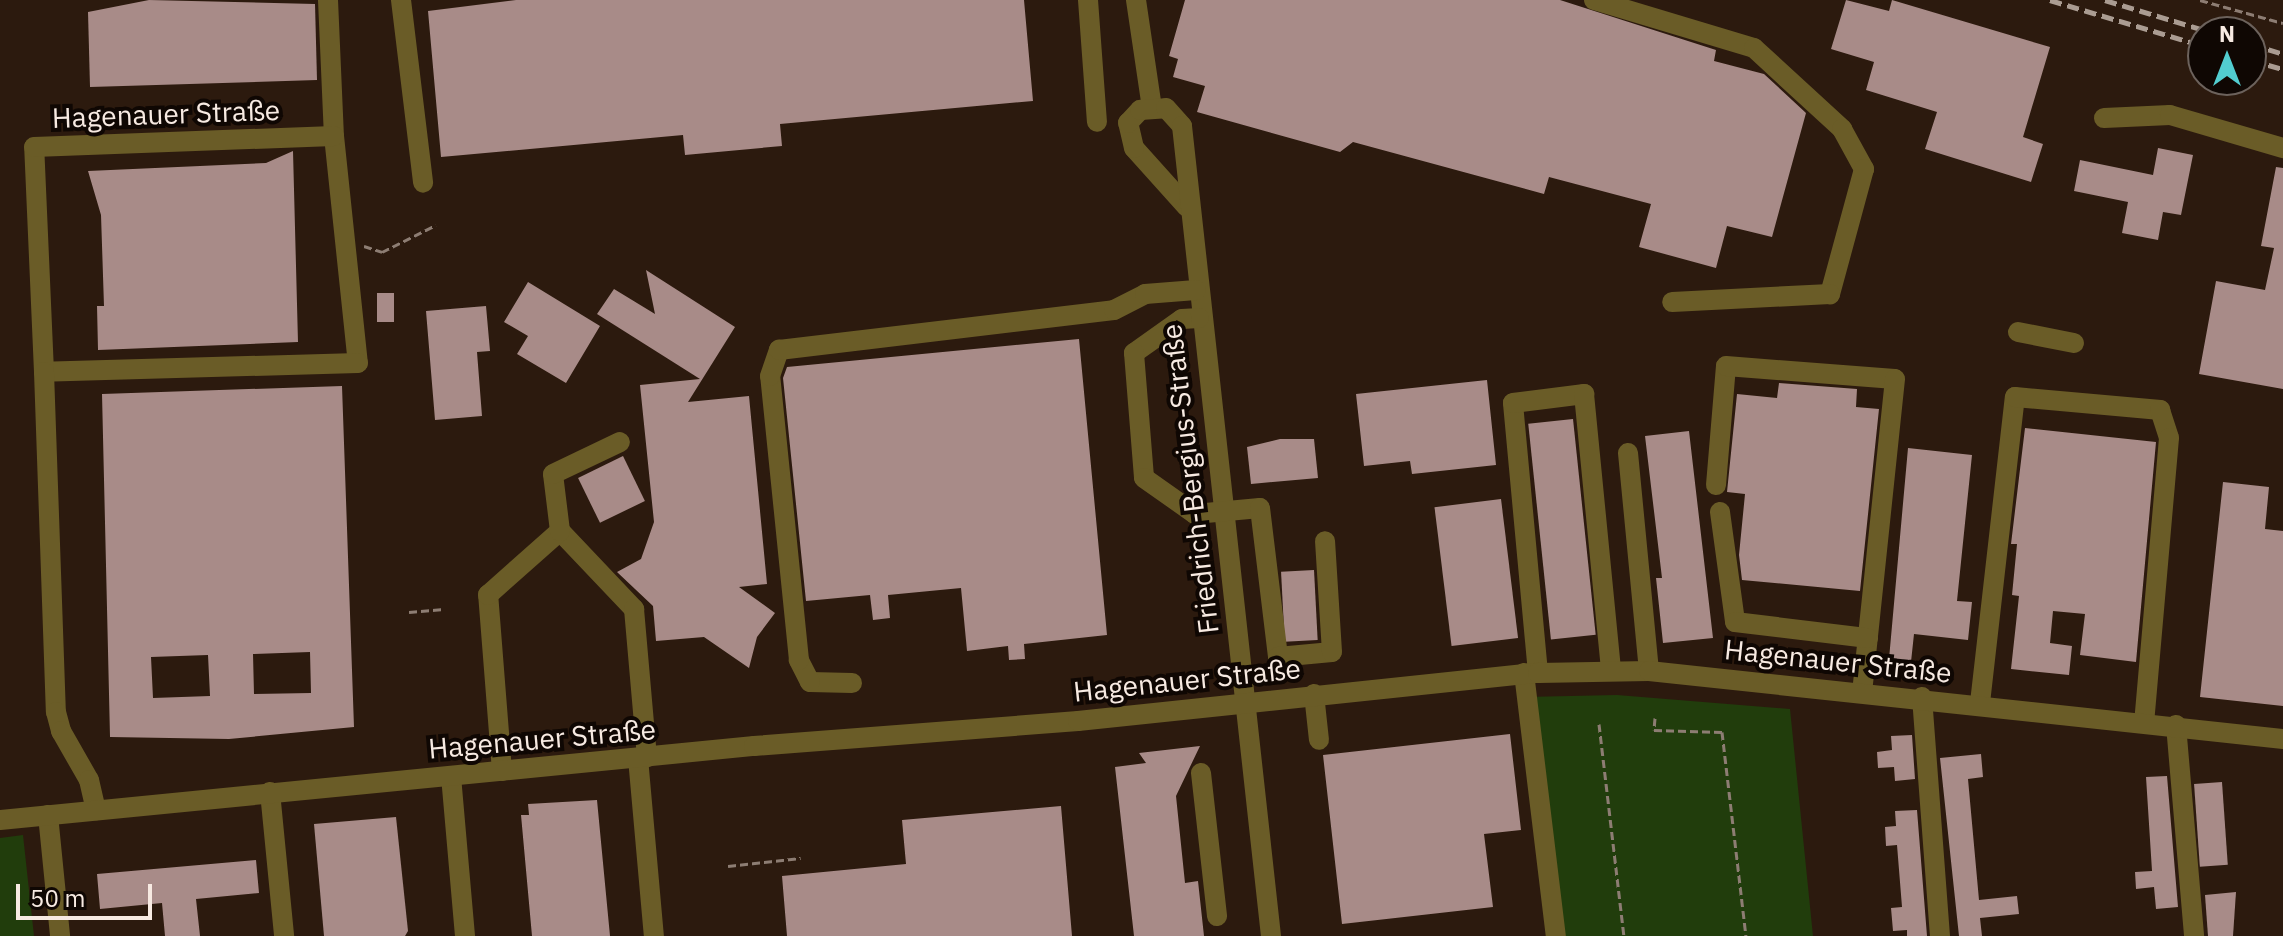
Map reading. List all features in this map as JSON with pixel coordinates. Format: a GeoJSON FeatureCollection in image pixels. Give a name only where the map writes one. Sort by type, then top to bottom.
{"type":"FeatureCollection","features":[{"type":"Feature","properties":{"kind":"street"},"geometry":{"type":"LineString","coordinates":[[44,372],[358,363],[334,136],[328,0]]}},
{"type":"Feature","properties":{"kind":"street"},"geometry":{"type":"LineString","coordinates":[[401,0],[423,183]]}},
{"type":"Feature","properties":{"kind":"street"},"geometry":{"type":"LineString","coordinates":[[1088,0],[1097,122]]}},
{"type":"Feature","properties":{"kind":"street"},"geometry":{"type":"LineString","coordinates":[[1136,0],[1152,108],[1132,117],[1130,139],[1187,207]]}},
{"type":"Feature","properties":{"kind":"street"},"geometry":{"type":"LineString","coordinates":[[1594,0],[1754,48],[1842,129],[1864,169],[1830,294],[1672,302]]}},
{"type":"Feature","properties":{"kind":"street","name":"Friedrich-Bergius-Straße"},"geometry":{"type":"LineString","coordinates":[[1152,108],[1166,108],[1180,119],[1199,318],[1271,936]]}},
{"type":"Feature","properties":{"kind":"street"},"geometry":{"type":"LineString","coordinates":[[2104,118],[2170,115],[2283,148]]}},
{"type":"Feature","properties":{"kind":"street","name":"Hagenauer Straße"},"geometry":{"type":"LineString","coordinates":[[96,810],[89,780],[61,731],[56,712],[34,147],[334,136]]}},
{"type":"Feature","properties":{"kind":"street"},"geometry":{"type":"LineString","coordinates":[[852,683],[810,682],[799,660],[770,376],[779,350],[1114,310],[1145,294],[1196,290]]}},
{"type":"Feature","properties":{"kind":"street"},"geometry":{"type":"LineString","coordinates":[[1199,318],[1182,319],[1134,353],[1144,478],[1195,514],[1260,508],[1278,657],[1332,652],[1325,541]]}},
{"type":"Feature","properties":{"kind":"street"},"geometry":{"type":"LineString","coordinates":[[2018,332],[2074,343]]}},
{"type":"Feature","properties":{"kind":"street"},"geometry":{"type":"LineString","coordinates":[[1716,485],[1726,366],[1895,379],[1862,691]]}},
{"type":"Feature","properties":{"kind":"street"},"geometry":{"type":"LineString","coordinates":[[1556,936],[1531,673],[1513,403],[1584,394],[1611,671]]}},
{"type":"Feature","properties":{"kind":"street"},"geometry":{"type":"LineString","coordinates":[[1980,703],[2015,397],[2160,410],[2169,438],[2144,721]]}},
{"type":"Feature","properties":{"kind":"street"},"geometry":{"type":"LineString","coordinates":[[620,442],[553,474],[560,531],[634,609],[654,936]]}},
{"type":"Feature","properties":{"kind":"street"},"geometry":{"type":"LineString","coordinates":[[1628,453],[1649,671]]}},
{"type":"Feature","properties":{"kind":"street"},"geometry":{"type":"LineString","coordinates":[[1720,512],[1735,622],[1868,638]]}},
{"type":"Feature","properties":{"kind":"street"},"geometry":{"type":"LineString","coordinates":[[502,771],[488,595],[560,531]]}},
{"type":"Feature","properties":{"kind":"street","name":"Hagenauer Straße"},"geometry":{"type":"LineString","coordinates":[[0,820],[642,757],[1244,703],[1531,673],[1649,671],[1980,703],[2283,739]]}},
{"type":"Feature","properties":{"kind":"street"},"geometry":{"type":"LineString","coordinates":[[1314,694],[1319,740]]}},
{"type":"Feature","properties":{"kind":"street"},"geometry":{"type":"LineString","coordinates":[[1922,697],[1940,936]]}},
{"type":"Feature","properties":{"kind":"street"},"geometry":{"type":"LineString","coordinates":[[2176,725],[2194,936]]}},
{"type":"Feature","properties":{"kind":"street"},"geometry":{"type":"LineString","coordinates":[[1201,773],[1218,926]]}},
{"type":"Feature","properties":{"kind":"street"},"geometry":{"type":"LineString","coordinates":[[451,776],[465,936]]}},
{"type":"Feature","properties":{"kind":"street"},"geometry":{"type":"LineString","coordinates":[[270,792],[284,936]]}},
{"type":"Feature","properties":{"kind":"street"},"geometry":{"type":"LineString","coordinates":[[48,815],[60,936]]}},
{"type":"Feature","properties":{"kind":"path"},"geometry":{"type":"LineString","coordinates":[[2200,0],[2283,23]]}},
{"type":"Feature","properties":{"kind":"path"},"geometry":{"type":"LineString","coordinates":[[345,240],[382,252],[436,225]]}},
{"type":"Feature","properties":{"kind":"path"},"geometry":{"type":"LineString","coordinates":[[409,612],[444,609]]}},
{"type":"Feature","properties":{"kind":"path"},"geometry":{"type":"LineString","coordinates":[[1655,718],[1654,730],[1722,732],[1746,936]]}},
{"type":"Feature","properties":{"kind":"path"},"geometry":{"type":"LineString","coordinates":[[1599,724],[1624,936]]}},
{"type":"Feature","properties":{"kind":"path"},"geometry":{"type":"LineString","coordinates":[[728,866],[801,858]]}},
{"type":"Feature","properties":{"kind":"green space"},"geometry":{"type":"Polygon","coordinates":[[[1617,695],[1790,709],[1813,936],[1554,936],[1524,697],[1617,695]]]}},
{"type":"Feature","properties":{"kind":"green space"},"geometry":{"type":"Polygon","coordinates":[[[23,835],[34,936],[0,936],[0,838],[23,835]]]}},
{"type":"Feature","properties":{"kind":"building"},"geometry":{"type":"Polygon","coordinates":[[[149,0],[315,4],[317,80],[90,87],[88,12],[149,0]]]}},
{"type":"Feature","properties":{"kind":"building"},"geometry":{"type":"Polygon","coordinates":[[[516,0],[1024,0],[1033,101],[780,124],[782,146],[685,155],[683,135],[441,157],[428,11],[516,0]]]}},
{"type":"Feature","properties":{"kind":"building"},"geometry":{"type":"Polygon","coordinates":[[[1185,0],[1560,0],[1716,50],[1714,61],[1764,74],[1806,113],[1772,237],[1727,226],[1716,268],[1639,247],[1651,204],[1549,177],[1544,194],[1353,142],[1340,152],[1197,112],[1205,86],[1173,77],[1178,59],[1169,56],[1185,0]]]}},
{"type":"Feature","properties":{"kind":"building"},"geometry":{"type":"Polygon","coordinates":[[[1846,0],[1889,11],[1892,0],[2050,47],[2023,137],[2043,144],[2031,182],[1925,149],[1937,112],[1866,90],[1874,62],[1831,49],[1846,0]]]}},
{"type":"Feature","properties":{"kind":"building"},"geometry":{"type":"Polygon","coordinates":[[[2158,148],[2193,155],[2181,215],[2163,212],[2158,240],[2122,233],[2128,202],[2074,191],[2080,160],[2153,175],[2158,148]]]}},
{"type":"Feature","properties":{"kind":"building"},"geometry":{"type":"Polygon","coordinates":[[[293,151],[298,342],[98,350],[97,306],[104,306],[101,215],[88,171],[266,163],[293,151]]]}},
{"type":"Feature","properties":{"kind":"building"},"geometry":{"type":"Polygon","coordinates":[[[2276,167],[2283,168],[2283,389],[2199,374],[2216,281],[2265,290],[2274,248],[2261,246],[2276,167]]]}},
{"type":"Feature","properties":{"kind":"building"},"geometry":{"type":"Polygon","coordinates":[[[646,270],[735,327],[688,402],[749,396],[767,584],[739,587],[775,613],[757,637],[749,668],[704,637],[656,641],[653,606],[617,572],[641,559],[654,522],[640,385],[700,379],[597,314],[614,289],[655,314],[646,270]]]}},
{"type":"Feature","properties":{"kind":"building"},"geometry":{"type":"Polygon","coordinates":[[[528,282],[600,326],[566,383],[517,354],[528,336],[504,322],[528,282]]]}},
{"type":"Feature","properties":{"kind":"building"},"geometry":{"type":"Polygon","coordinates":[[[377,293],[394,293],[394,322],[377,322],[377,293]]]}},
{"type":"Feature","properties":{"kind":"building"},"geometry":{"type":"Polygon","coordinates":[[[486,306],[490,351],[477,352],[482,416],[435,420],[426,311],[486,306]]]}},
{"type":"Feature","properties":{"kind":"building"},"geometry":{"type":"Polygon","coordinates":[[[1079,339],[1107,635],[1024,644],[1025,659],[1009,660],[1008,646],[967,651],[961,588],[888,595],[890,618],[873,620],[870,595],[806,601],[783,378],[787,367],[1079,339]]]}},
{"type":"Feature","properties":{"kind":"building"},"geometry":{"type":"Polygon","coordinates":[[[1487,380],[1496,465],[1412,474],[1410,461],[1364,466],[1356,394],[1487,380]]]}},
{"type":"Feature","properties":{"kind":"building"},"geometry":{"type":"Polygon","coordinates":[[[1779,383],[1857,389],[1856,407],[1879,409],[1860,591],[1742,580],[1739,555],[1745,494],[1727,492],[1737,394],[1777,398],[1779,383]]]}},
{"type":"Feature","properties":{"kind":"building"},"geometry":{"type":"Polygon","coordinates":[[[342,386],[354,727],[229,739],[110,737],[102,394],[342,386]],[[310,652],[253,654],[254,694],[311,693],[310,652]],[[208,655],[151,657],[153,698],[210,696],[208,655]]]}},
{"type":"Feature","properties":{"kind":"building"},"geometry":{"type":"Polygon","coordinates":[[[1573,419],[1596,635],[1551,640],[1528,424],[1573,419]]]}},
{"type":"Feature","properties":{"kind":"building"},"geometry":{"type":"Polygon","coordinates":[[[2025,428],[2156,442],[2136,662],[2080,655],[2085,614],[2053,611],[2050,643],[2072,646],[2069,675],[2011,669],[2019,596],[2012,595],[2017,544],[2011,544],[2025,428]]]}},
{"type":"Feature","properties":{"kind":"building"},"geometry":{"type":"Polygon","coordinates":[[[1689,431],[1713,638],[1663,643],[1656,578],[1662,578],[1645,436],[1689,431]]]}},
{"type":"Feature","properties":{"kind":"building"},"geometry":{"type":"Polygon","coordinates":[[[1280,439],[1314,439],[1318,478],[1251,484],[1247,447],[1280,439]]]}},
{"type":"Feature","properties":{"kind":"building"},"geometry":{"type":"Polygon","coordinates":[[[1908,448],[1972,455],[1957,601],[1972,602],[1968,640],[1914,634],[1911,662],[1889,659],[1908,448]]]}},
{"type":"Feature","properties":{"kind":"building"},"geometry":{"type":"Polygon","coordinates":[[[623,456],[645,501],[600,523],[578,478],[623,456]]]}},
{"type":"Feature","properties":{"kind":"building"},"geometry":{"type":"Polygon","coordinates":[[[2223,482],[2269,487],[2265,529],[2283,531],[2283,706],[2200,697],[2223,482]]]}},
{"type":"Feature","properties":{"kind":"building"},"geometry":{"type":"Polygon","coordinates":[[[1501,499],[1518,638],[1452,646],[1434,507],[1501,499]]]}},
{"type":"Feature","properties":{"kind":"building"},"geometry":{"type":"Polygon","coordinates":[[[1314,570],[1318,640],[1285,642],[1281,572],[1314,570]]]}},
{"type":"Feature","properties":{"kind":"building"},"geometry":{"type":"Polygon","coordinates":[[[1510,734],[1521,830],[1484,834],[1493,907],[1342,924],[1323,755],[1510,734]]]}},
{"type":"Feature","properties":{"kind":"building"},"geometry":{"type":"Polygon","coordinates":[[[1912,735],[1915,779],[1895,781],[1894,767],[1878,768],[1877,752],[1892,750],[1891,736],[1912,735]]]}},
{"type":"Feature","properties":{"kind":"building"},"geometry":{"type":"Polygon","coordinates":[[[1200,746],[1176,796],[1185,883],[1198,881],[1204,936],[1134,936],[1115,767],[1146,763],[1139,753],[1200,746]]]}},
{"type":"Feature","properties":{"kind":"building"},"geometry":{"type":"Polygon","coordinates":[[[1981,754],[1983,777],[1968,779],[1979,900],[2017,896],[2019,914],[1980,918],[1982,936],[1959,936],[1940,758],[1981,754]]]}},
{"type":"Feature","properties":{"kind":"building"},"geometry":{"type":"Polygon","coordinates":[[[2167,776],[2178,907],[2156,909],[2154,887],[2136,889],[2135,872],[2152,871],[2146,777],[2167,776]]]}},
{"type":"Feature","properties":{"kind":"building"},"geometry":{"type":"Polygon","coordinates":[[[2222,782],[2228,865],[2200,867],[2194,784],[2222,782]]]}},
{"type":"Feature","properties":{"kind":"building"},"geometry":{"type":"Polygon","coordinates":[[[597,800],[610,936],[532,936],[521,815],[529,815],[528,804],[597,800]]]}},
{"type":"Feature","properties":{"kind":"building"},"geometry":{"type":"Polygon","coordinates":[[[1061,806],[1072,936],[787,936],[782,876],[906,864],[902,820],[1061,806]]]}},
{"type":"Feature","properties":{"kind":"building"},"geometry":{"type":"Polygon","coordinates":[[[1917,810],[1927,936],[1907,936],[1907,930],[1893,931],[1891,908],[1902,907],[1897,845],[1886,846],[1885,827],[1896,826],[1895,811],[1917,810]]]}},
{"type":"Feature","properties":{"kind":"building"},"geometry":{"type":"Polygon","coordinates":[[[396,817],[408,931],[405,936],[324,936],[314,824],[396,817]]]}},
{"type":"Feature","properties":{"kind":"building"},"geometry":{"type":"Polygon","coordinates":[[[256,860],[259,893],[196,899],[200,936],[165,936],[162,903],[100,909],[97,874],[256,860]]]}},
{"type":"Feature","properties":{"kind":"building"},"geometry":{"type":"Polygon","coordinates":[[[2236,892],[2233,936],[2208,936],[2205,895],[2236,892]]]}},
{"type":"Feature","properties":{"kind":"railway"},"geometry":{"type":"LineString","coordinates":[[2050,0],[2187,41]]}},
{"type":"Feature","properties":{"kind":"railway"},"geometry":{"type":"LineString","coordinates":[[2105,0],[2187,25]]}},
{"type":"Feature","properties":{"kind":"railway"},"geometry":{"type":"LineString","coordinates":[[2267,49],[2283,54]]}},
{"type":"Feature","properties":{"kind":"railway"},"geometry":{"type":"LineString","coordinates":[[2267,64],[2283,69]]}}]}
